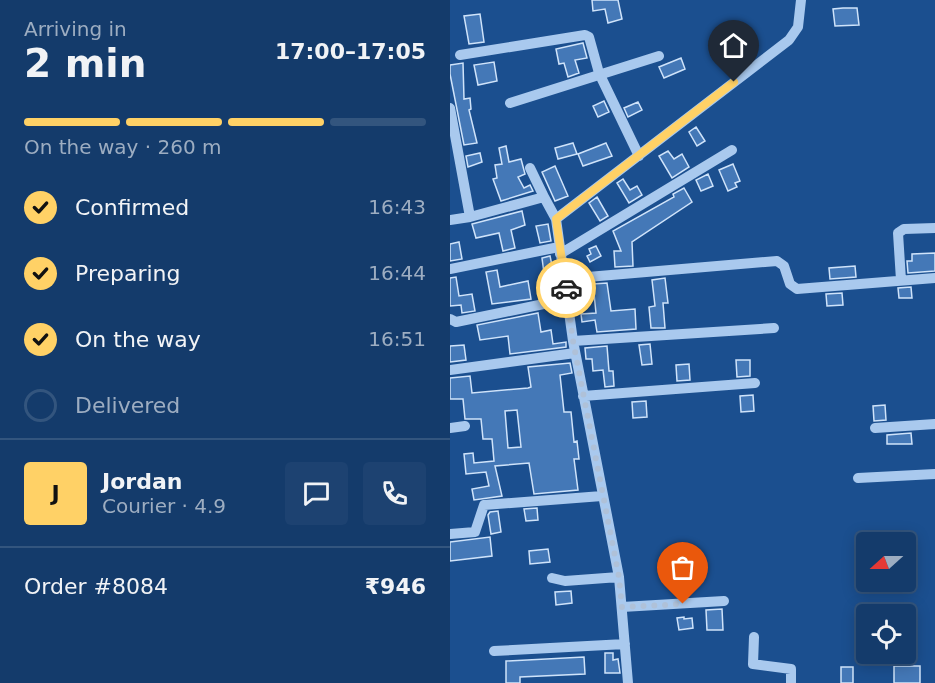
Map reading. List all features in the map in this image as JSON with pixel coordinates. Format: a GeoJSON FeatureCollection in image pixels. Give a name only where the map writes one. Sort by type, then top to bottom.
{"type":"FeatureCollection","features":[{"type":"Feature","properties":{"kind":"street"},"geometry":{"type":"LineString","coordinates":[[556,219],[789,40],[798,27],[801,0]]}},
{"type":"Feature","properties":{"kind":"street"},"geometry":{"type":"LineString","coordinates":[[460,55],[581,34],[589,38],[600,75],[639,156]]}},
{"type":"Feature","properties":{"kind":"street"},"geometry":{"type":"LineString","coordinates":[[510,103],[659,56]]}},
{"type":"Feature","properties":{"kind":"street"},"geometry":{"type":"LineString","coordinates":[[450,108],[452,136],[470,217]]}},
{"type":"Feature","properties":{"kind":"street"},"geometry":{"type":"LineString","coordinates":[[450,269],[560,251],[732,150]]}},
{"type":"Feature","properties":{"kind":"street"},"geometry":{"type":"LineString","coordinates":[[530,168],[556,219],[574,347],[619,577],[628,683]]}},
{"type":"Feature","properties":{"kind":"street"},"geometry":{"type":"LineString","coordinates":[[450,220],[470,217],[544,197]]}},
{"type":"Feature","properties":{"kind":"street"},"geometry":{"type":"LineString","coordinates":[[901,280],[898,233],[904,229],[935,228]]}},
{"type":"Feature","properties":{"kind":"street"},"geometry":{"type":"LineString","coordinates":[[564,279],[777,261],[784,266],[790,284],[797,289],[935,278]]}},
{"type":"Feature","properties":{"kind":"street"},"geometry":{"type":"LineString","coordinates":[[450,319],[456,322],[568,299]]}},
{"type":"Feature","properties":{"kind":"street"},"geometry":{"type":"LineString","coordinates":[[450,370],[574,347],[774,328]]}},
{"type":"Feature","properties":{"kind":"street"},"geometry":{"type":"LineString","coordinates":[[583,396],[755,383]]}},
{"type":"Feature","properties":{"kind":"street"},"geometry":{"type":"LineString","coordinates":[[875,428],[935,424]]}},
{"type":"Feature","properties":{"kind":"street"},"geometry":{"type":"LineString","coordinates":[[450,428],[465,426]]}},
{"type":"Feature","properties":{"kind":"street"},"geometry":{"type":"LineString","coordinates":[[858,478],[935,474]]}},
{"type":"Feature","properties":{"kind":"street"},"geometry":{"type":"LineString","coordinates":[[450,534],[475,532],[484,505],[602,496]]}},
{"type":"Feature","properties":{"kind":"street"},"geometry":{"type":"LineString","coordinates":[[552,578],[564,581],[619,577]]}},
{"type":"Feature","properties":{"kind":"street"},"geometry":{"type":"LineString","coordinates":[[622,607],[724,601]]}},
{"type":"Feature","properties":{"kind":"street"},"geometry":{"type":"LineString","coordinates":[[754,637],[753,664],[791,669],[791,683]]}},
{"type":"Feature","properties":{"kind":"street"},"geometry":{"type":"LineString","coordinates":[[494,651],[625,644]]}},
{"type":"Feature","properties":{"kind":"building"},"geometry":{"type":"Polygon","coordinates":[[[592,0],[618,0],[622,19],[608,23],[605,9],[593,11],[592,0]]]}},
{"type":"Feature","properties":{"kind":"building"},"geometry":{"type":"Polygon","coordinates":[[[857,8],[859,25],[835,26],[833,9],[857,8]]]}},
{"type":"Feature","properties":{"kind":"building"},"geometry":{"type":"Polygon","coordinates":[[[480,14],[484,42],[469,44],[464,16],[480,14]]]}},
{"type":"Feature","properties":{"kind":"building"},"geometry":{"type":"Polygon","coordinates":[[[583,43],[587,58],[575,60],[579,73],[568,77],[564,63],[559,64],[556,49],[583,43]]]}},
{"type":"Feature","properties":{"kind":"building"},"geometry":{"type":"Polygon","coordinates":[[[681,58],[685,69],[664,78],[659,67],[681,58]]]}},
{"type":"Feature","properties":{"kind":"building"},"geometry":{"type":"Polygon","coordinates":[[[494,62],[497,81],[478,85],[474,65],[494,62]]]}},
{"type":"Feature","properties":{"kind":"building"},"geometry":{"type":"Polygon","coordinates":[[[463,63],[464,99],[470,98],[471,109],[469,110],[477,143],[464,145],[450,74],[450,65],[463,63]]]}},
{"type":"Feature","properties":{"kind":"building"},"geometry":{"type":"Polygon","coordinates":[[[604,101],[609,112],[598,117],[593,106],[604,101]]]}},
{"type":"Feature","properties":{"kind":"building"},"geometry":{"type":"Polygon","coordinates":[[[638,102],[642,110],[628,117],[624,108],[638,102]]]}},
{"type":"Feature","properties":{"kind":"building"},"geometry":{"type":"Polygon","coordinates":[[[696,127],[705,141],[697,146],[689,132],[696,127]]]}},
{"type":"Feature","properties":{"kind":"building"},"geometry":{"type":"Polygon","coordinates":[[[573,143],[577,154],[558,159],[555,148],[573,143]]]}},
{"type":"Feature","properties":{"kind":"building"},"geometry":{"type":"Polygon","coordinates":[[[606,143],[612,156],[583,166],[578,154],[606,143]]]}},
{"type":"Feature","properties":{"kind":"building"},"geometry":{"type":"Polygon","coordinates":[[[506,146],[509,162],[521,159],[525,174],[518,177],[524,188],[530,185],[533,191],[501,201],[493,179],[497,178],[495,165],[502,164],[499,148],[506,146]]]}},
{"type":"Feature","properties":{"kind":"building"},"geometry":{"type":"Polygon","coordinates":[[[668,151],[674,159],[682,154],[689,167],[672,178],[659,156],[668,151]]]}},
{"type":"Feature","properties":{"kind":"building"},"geometry":{"type":"Polygon","coordinates":[[[480,153],[482,162],[468,167],[466,156],[480,153]]]}},
{"type":"Feature","properties":{"kind":"building"},"geometry":{"type":"Polygon","coordinates":[[[733,164],[740,181],[735,183],[737,187],[728,191],[719,170],[733,164]]]}},
{"type":"Feature","properties":{"kind":"building"},"geometry":{"type":"Polygon","coordinates":[[[555,166],[568,196],[555,201],[542,172],[555,166]]]}},
{"type":"Feature","properties":{"kind":"building"},"geometry":{"type":"Polygon","coordinates":[[[708,174],[713,186],[701,191],[696,180],[708,174]]]}},
{"type":"Feature","properties":{"kind":"building"},"geometry":{"type":"Polygon","coordinates":[[[623,179],[630,190],[637,186],[642,195],[629,203],[617,183],[623,179]]]}},
{"type":"Feature","properties":{"kind":"building"},"geometry":{"type":"Polygon","coordinates":[[[684,188],[692,202],[632,242],[633,266],[615,267],[614,251],[621,251],[613,231],[674,197],[673,194],[684,188]]]}},
{"type":"Feature","properties":{"kind":"building"},"geometry":{"type":"Polygon","coordinates":[[[597,197],[608,216],[600,221],[589,203],[597,197]]]}},
{"type":"Feature","properties":{"kind":"building"},"geometry":{"type":"Polygon","coordinates":[[[522,211],[525,225],[511,230],[515,248],[503,251],[499,233],[476,238],[472,224],[522,211]]]}},
{"type":"Feature","properties":{"kind":"building"},"geometry":{"type":"Polygon","coordinates":[[[548,224],[551,241],[540,243],[536,226],[548,224]]]}},
{"type":"Feature","properties":{"kind":"building"},"geometry":{"type":"Polygon","coordinates":[[[459,242],[462,259],[450,261],[450,244],[459,242]]]}},
{"type":"Feature","properties":{"kind":"building"},"geometry":{"type":"Polygon","coordinates":[[[596,246],[601,256],[590,262],[587,256],[591,254],[589,249],[596,246]]]}},
{"type":"Feature","properties":{"kind":"building"},"geometry":{"type":"Polygon","coordinates":[[[935,253],[935,271],[908,273],[907,261],[912,261],[912,254],[935,253]]]}},
{"type":"Feature","properties":{"kind":"building"},"geometry":{"type":"Polygon","coordinates":[[[550,256],[558,293],[547,296],[542,258],[550,256]]]}},
{"type":"Feature","properties":{"kind":"building"},"geometry":{"type":"Polygon","coordinates":[[[855,266],[856,277],[830,279],[829,268],[855,266]]]}},
{"type":"Feature","properties":{"kind":"building"},"geometry":{"type":"Polygon","coordinates":[[[497,270],[500,287],[528,281],[531,299],[492,304],[486,272],[497,270]]]}},
{"type":"Feature","properties":{"kind":"building"},"geometry":{"type":"Polygon","coordinates":[[[456,277],[459,296],[472,294],[475,311],[462,313],[461,305],[450,306],[450,278],[456,277]]]}},
{"type":"Feature","properties":{"kind":"building"},"geometry":{"type":"Polygon","coordinates":[[[665,278],[668,303],[663,303],[665,328],[651,328],[649,307],[655,306],[652,280],[665,278]]]}},
{"type":"Feature","properties":{"kind":"building"},"geometry":{"type":"Polygon","coordinates":[[[607,283],[611,311],[635,309],[636,329],[597,332],[595,320],[582,322],[581,314],[596,313],[593,284],[607,283]]]}},
{"type":"Feature","properties":{"kind":"building"},"geometry":{"type":"Polygon","coordinates":[[[911,287],[912,298],[899,298],[898,288],[911,287]]]}},
{"type":"Feature","properties":{"kind":"building"},"geometry":{"type":"Polygon","coordinates":[[[842,293],[843,305],[827,306],[826,294],[842,293]]]}},
{"type":"Feature","properties":{"kind":"building"},"geometry":{"type":"Polygon","coordinates":[[[538,313],[541,332],[551,330],[553,344],[566,342],[566,347],[510,354],[508,336],[480,340],[477,325],[538,313]]]}},
{"type":"Feature","properties":{"kind":"building"},"geometry":{"type":"Polygon","coordinates":[[[650,344],[652,364],[642,365],[639,345],[650,344]]]}},
{"type":"Feature","properties":{"kind":"building"},"geometry":{"type":"Polygon","coordinates":[[[464,345],[466,360],[450,362],[450,346],[464,345]]]}},
{"type":"Feature","properties":{"kind":"building"},"geometry":{"type":"Polygon","coordinates":[[[607,346],[609,371],[613,371],[614,386],[605,387],[603,370],[593,371],[592,359],[586,359],[585,348],[607,346]]]}},
{"type":"Feature","properties":{"kind":"building"},"geometry":{"type":"Polygon","coordinates":[[[736,360],[750,360],[750,376],[737,377],[736,360]]]}},
{"type":"Feature","properties":{"kind":"building"},"geometry":{"type":"Polygon","coordinates":[[[570,363],[572,373],[560,375],[564,412],[571,412],[574,442],[577,441],[579,459],[574,459],[578,490],[534,494],[529,463],[495,466],[502,496],[474,500],[472,489],[489,486],[486,472],[466,474],[464,454],[473,453],[474,463],[494,461],[492,439],[483,439],[481,419],[465,419],[463,399],[450,399],[450,378],[470,376],[472,393],[528,388],[531,387],[528,367],[570,363]],[[517,410],[505,411],[508,448],[521,447],[517,410]]]}},
{"type":"Feature","properties":{"kind":"building"},"geometry":{"type":"Polygon","coordinates":[[[689,364],[690,380],[677,381],[676,365],[689,364]]]}},
{"type":"Feature","properties":{"kind":"building"},"geometry":{"type":"Polygon","coordinates":[[[753,395],[754,411],[741,412],[740,396],[753,395]]]}},
{"type":"Feature","properties":{"kind":"building"},"geometry":{"type":"Polygon","coordinates":[[[646,401],[647,417],[633,418],[632,402],[646,401]]]}},
{"type":"Feature","properties":{"kind":"building"},"geometry":{"type":"Polygon","coordinates":[[[885,405],[886,420],[874,421],[873,406],[885,405]]]}},
{"type":"Feature","properties":{"kind":"building"},"geometry":{"type":"Polygon","coordinates":[[[911,433],[912,444],[887,444],[887,435],[911,433]]]}},
{"type":"Feature","properties":{"kind":"building"},"geometry":{"type":"Polygon","coordinates":[[[537,508],[538,520],[526,521],[524,509],[537,508]]]}},
{"type":"Feature","properties":{"kind":"building"},"geometry":{"type":"Polygon","coordinates":[[[498,511],[501,532],[491,534],[488,515],[490,512],[498,511]]]}},
{"type":"Feature","properties":{"kind":"building"},"geometry":{"type":"Polygon","coordinates":[[[490,537],[492,556],[450,561],[450,542],[490,537]]]}},
{"type":"Feature","properties":{"kind":"building"},"geometry":{"type":"Polygon","coordinates":[[[548,549],[550,562],[530,564],[529,551],[548,549]]]}},
{"type":"Feature","properties":{"kind":"building"},"geometry":{"type":"Polygon","coordinates":[[[571,591],[572,603],[556,605],[555,592],[571,591]]]}},
{"type":"Feature","properties":{"kind":"building"},"geometry":{"type":"Polygon","coordinates":[[[722,609],[723,630],[707,630],[706,610],[722,609]]]}},
{"type":"Feature","properties":{"kind":"building"},"geometry":{"type":"Polygon","coordinates":[[[684,617],[684,619],[692,618],[693,628],[679,630],[677,618],[684,617]]]}},
{"type":"Feature","properties":{"kind":"building"},"geometry":{"type":"Polygon","coordinates":[[[605,653],[613,653],[613,660],[618,659],[620,673],[605,673],[605,653]]]}},
{"type":"Feature","properties":{"kind":"building"},"geometry":{"type":"Polygon","coordinates":[[[584,657],[585,674],[520,677],[520,683],[506,683],[506,661],[584,657]]]}},
{"type":"Feature","properties":{"kind":"building"},"geometry":{"type":"Polygon","coordinates":[[[894,666],[920,666],[920,683],[894,683],[894,666]]]}},
{"type":"Feature","properties":{"kind":"building"},"geometry":{"type":"Polygon","coordinates":[[[841,667],[853,667],[853,683],[841,683],[841,667]]]}},
{"type":"Feature","properties":{"kind":"way so far"},"geometry":{"type":"LineString","coordinates":[[566,288],[573,341],[619,577],[622,607],[683,604]]}},
{"type":"Feature","properties":{"kind":"route"},"geometry":{"type":"LineString","coordinates":[[566,288],[556,219],[710,104],[734,82]]}}]}
